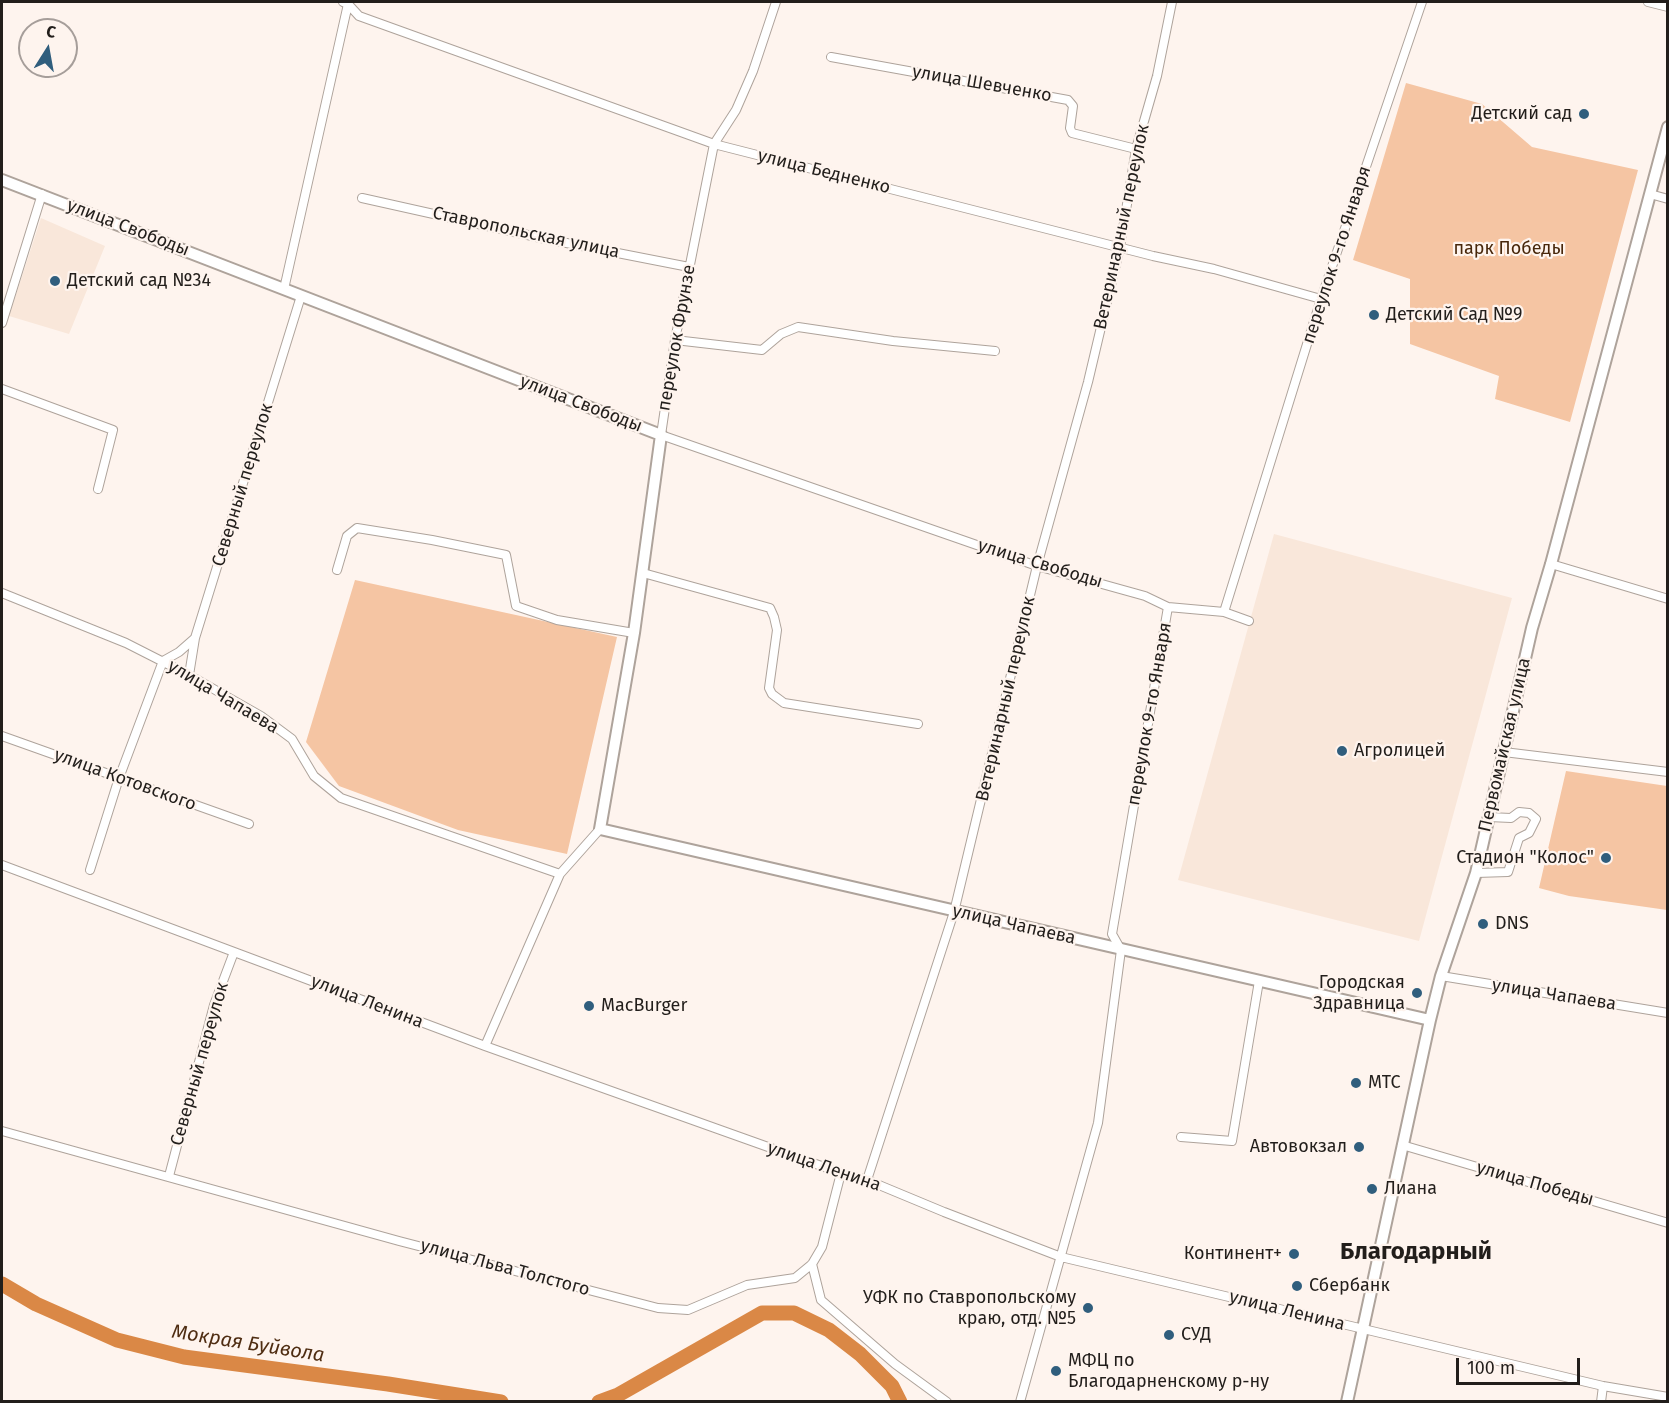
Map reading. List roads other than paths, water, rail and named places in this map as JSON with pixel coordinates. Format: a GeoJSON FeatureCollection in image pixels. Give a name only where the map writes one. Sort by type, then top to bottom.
{"type":"FeatureCollection","features":[{"type":"Feature","properties":{"kind":"main road","name":"Первомайская улица"},"geometry":{"type":"LineString","coordinates":[[1347,1401],[1441,976],[1476,873],[1532,628],[1668,127]]}},
{"type":"Feature","properties":{"kind":"main road","name":"улица Свободы"},"geometry":{"type":"LineString","coordinates":[[2,180],[661,435]]}},
{"type":"Feature","properties":{"kind":"main road","name":"переулок Фрунзе"},"geometry":{"type":"LineString","coordinates":[[600,829],[634,633],[661,435]]}},
{"type":"Feature","properties":{"kind":"main road","name":"улица Чапаева"},"geometry":{"type":"LineString","coordinates":[[600,829],[1430,1020]]}},
{"type":"Feature","properties":{"kind":"street","name":"переулок Фрунзе"},"geometry":{"type":"LineString","coordinates":[[661,435],[675,340],[714,144],[736,110],[753,70],[776,2]]}},
{"type":"Feature","properties":{"kind":"street","name":"Ветеринарный переулок"},"geometry":{"type":"LineString","coordinates":[[867,1180],[954,912],[1037,566],[1088,382],[1120,247],[1136,149],[1157,76],[1172,2]]}},
{"type":"Feature","properties":{"kind":"street","name":"переулок 9-го Января"},"geometry":{"type":"LineString","coordinates":[[1020,1401],[1098,1123],[1121,950],[1112,934],[1168,607],[1224,612],[1321,299],[1422,2]]}},
{"type":"Feature","properties":{"kind":"street"},"geometry":{"type":"LineString","coordinates":[[1648,2],[1668,7]]}},
{"type":"Feature","properties":{"kind":"street","name":"улица Бедненко"},"geometry":{"type":"LineString","coordinates":[[345,3],[359,16],[714,144],[1214,269],[1321,299]]}},
{"type":"Feature","properties":{"kind":"street"},"geometry":{"type":"LineString","coordinates":[[284,288],[345,3]]}},
{"type":"Feature","properties":{"kind":"street","name":"улица Шевченко"},"geometry":{"type":"LineString","coordinates":[[831,57],[1068,100],[1073,106],[1070,128],[1072,133],[1136,149]]}},
{"type":"Feature","properties":{"kind":"street"},"geometry":{"type":"LineString","coordinates":[[2,323],[42,194]]}},
{"type":"Feature","properties":{"kind":"street"},"geometry":{"type":"LineString","coordinates":[[1650,194],[1668,200]]}},
{"type":"Feature","properties":{"kind":"street","name":"Ставропольская улица"},"geometry":{"type":"LineString","coordinates":[[362,198],[541,238],[689,267]]}},
{"type":"Feature","properties":{"kind":"street","name":"Северный переулок"},"geometry":{"type":"LineString","coordinates":[[189,675],[195,638],[301,296]]}},
{"type":"Feature","properties":{"kind":"street"},"geometry":{"type":"LineString","coordinates":[[675,340],[762,350],[781,334],[798,327],[893,341],[994,351]]}},
{"type":"Feature","properties":{"kind":"street"},"geometry":{"type":"LineString","coordinates":[[2,389],[113,430],[98,489]]}},
{"type":"Feature","properties":{"kind":"street","name":"улица Свободы"},"geometry":{"type":"LineString","coordinates":[[661,435],[1037,566],[1145,596],[1168,607]]}},
{"type":"Feature","properties":{"kind":"street"},"geometry":{"type":"LineString","coordinates":[[337,570],[347,537],[357,528],[506,555],[516,606],[557,620],[634,633]]}},
{"type":"Feature","properties":{"kind":"street"},"geometry":{"type":"LineString","coordinates":[[1551,564],[1668,599]]}},
{"type":"Feature","properties":{"kind":"street"},"geometry":{"type":"LineString","coordinates":[[643,573],[770,608],[777,630],[769,688],[772,694],[784,703],[918,724]]}},
{"type":"Feature","properties":{"kind":"street","name":"улица Чапаева"},"geometry":{"type":"LineString","coordinates":[[2,592],[126,644],[189,675],[261,716],[292,739],[314,776],[341,798],[560,874]]}},
{"type":"Feature","properties":{"kind":"street"},"geometry":{"type":"LineString","coordinates":[[1224,612],[1249,621]]}},
{"type":"Feature","properties":{"kind":"street"},"geometry":{"type":"LineString","coordinates":[[90,870],[119,778],[163,662],[195,638]]}},
{"type":"Feature","properties":{"kind":"street","name":"улица Котовского"},"geometry":{"type":"LineString","coordinates":[[2,736],[249,824]]}},
{"type":"Feature","properties":{"kind":"street"},"geometry":{"type":"LineString","coordinates":[[1504,752],[1668,772]]}},
{"type":"Feature","properties":{"kind":"street"},"geometry":{"type":"LineString","coordinates":[[1476,873],[1508,872],[1519,838],[1529,833],[1536,819],[1529,813],[1519,812],[1511,818],[1489,817]]}},
{"type":"Feature","properties":{"kind":"street"},"geometry":{"type":"LineString","coordinates":[[485,1046],[560,874],[600,829]]}},
{"type":"Feature","properties":{"kind":"street","name":"улица Ленина"},"geometry":{"type":"LineString","coordinates":[[2,865],[485,1046],[841,1173],[867,1180],[1061,1257],[1603,1386],[1668,1397]]}},
{"type":"Feature","properties":{"kind":"street","name":"Северный переулок"},"geometry":{"type":"LineString","coordinates":[[169,1176],[214,1005],[234,952]]}},
{"type":"Feature","properties":{"kind":"street","name":"улица Чапаева"},"geometry":{"type":"LineString","coordinates":[[1441,976],[1668,1013]]}},
{"type":"Feature","properties":{"kind":"street"},"geometry":{"type":"LineString","coordinates":[[1181,1137],[1232,1141],[1259,981]]}},
{"type":"Feature","properties":{"kind":"street","name":"улица Льва Толстого"},"geometry":{"type":"LineString","coordinates":[[2,1131],[399,1241],[658,1308],[688,1310],[747,1285],[795,1278],[812,1264]]}},
{"type":"Feature","properties":{"kind":"street","name":"улица Победы"},"geometry":{"type":"LineString","coordinates":[[1402,1145],[1668,1223]]}},
{"type":"Feature","properties":{"kind":"street"},"geometry":{"type":"LineString","coordinates":[[841,1173],[822,1247],[812,1264],[821,1300],[895,1364],[947,1401]]}},
{"type":"Feature","properties":{"kind":"street"},"geometry":{"type":"LineString","coordinates":[[1601,1401],[1603,1386]]}},
{"type":"Feature","properties":{"kind":"waterway","name":"Мокрая Буйвола"},"geometry":{"type":"LineString","coordinates":[[2,1284],[36,1304],[117,1340],[184,1357],[388,1384],[501,1402]]}},
{"type":"Feature","properties":{"kind":"waterway","name":"Мокрая Буйвола"},"geometry":{"type":"LineString","coordinates":[[599,1402],[618,1395],[762,1313],[794,1313],[829,1330],[860,1354],[892,1386],[900,1402]]}},
{"type":"Feature","properties":{"kind":"place","name":"Детский сад"},"geometry":{"type":"Point","coordinates":[1584,114]}},
{"type":"Feature","properties":{"kind":"place","name":"Детский сад №34"},"geometry":{"type":"Point","coordinates":[55,281]}},
{"type":"Feature","properties":{"kind":"place","name":"Детский Сад №9"},"geometry":{"type":"Point","coordinates":[1374,315]}},
{"type":"Feature","properties":{"kind":"place","name":"Агролицей"},"geometry":{"type":"Point","coordinates":[1342,751]}},
{"type":"Feature","properties":{"kind":"place","name":"Стадион \"Колос\""},"geometry":{"type":"Point","coordinates":[1606,858]}},
{"type":"Feature","properties":{"kind":"place","name":"DNS"},"geometry":{"type":"Point","coordinates":[1483,924]}},
{"type":"Feature","properties":{"kind":"place","name":"Городская Здравница"},"geometry":{"type":"Point","coordinates":[1417,993]}},
{"type":"Feature","properties":{"kind":"place","name":"MacBurger"},"geometry":{"type":"Point","coordinates":[589,1006]}},
{"type":"Feature","properties":{"kind":"place","name":"МТС"},"geometry":{"type":"Point","coordinates":[1356,1083]}},
{"type":"Feature","properties":{"kind":"place","name":"Автовокзал"},"geometry":{"type":"Point","coordinates":[1359,1147]}},
{"type":"Feature","properties":{"kind":"place","name":"Лиана"},"geometry":{"type":"Point","coordinates":[1372,1189]}},
{"type":"Feature","properties":{"kind":"place","name":"Континент+"},"geometry":{"type":"Point","coordinates":[1294,1254]}},
{"type":"Feature","properties":{"kind":"place","name":"Сбербанк"},"geometry":{"type":"Point","coordinates":[1297,1286]}},
{"type":"Feature","properties":{"kind":"place","name":"УФК по Ставропольскому краю, отд. №5"},"geometry":{"type":"Point","coordinates":[1088,1308]}},
{"type":"Feature","properties":{"kind":"place","name":"СУД"},"geometry":{"type":"Point","coordinates":[1169,1335]}},
{"type":"Feature","properties":{"kind":"place","name":"МФЦ по Благодарненскому р-ну"},"geometry":{"type":"Point","coordinates":[1056,1371]}},
{"type":"Feature","properties":{"kind":"district","name":"Благодарный"},"geometry":{"type":"Point","coordinates":[1416,1252]}},
{"type":"Feature","properties":{"kind":"park label","name":"парк Победы"},"geometry":{"type":"Point","coordinates":[1509,249]}}]}
